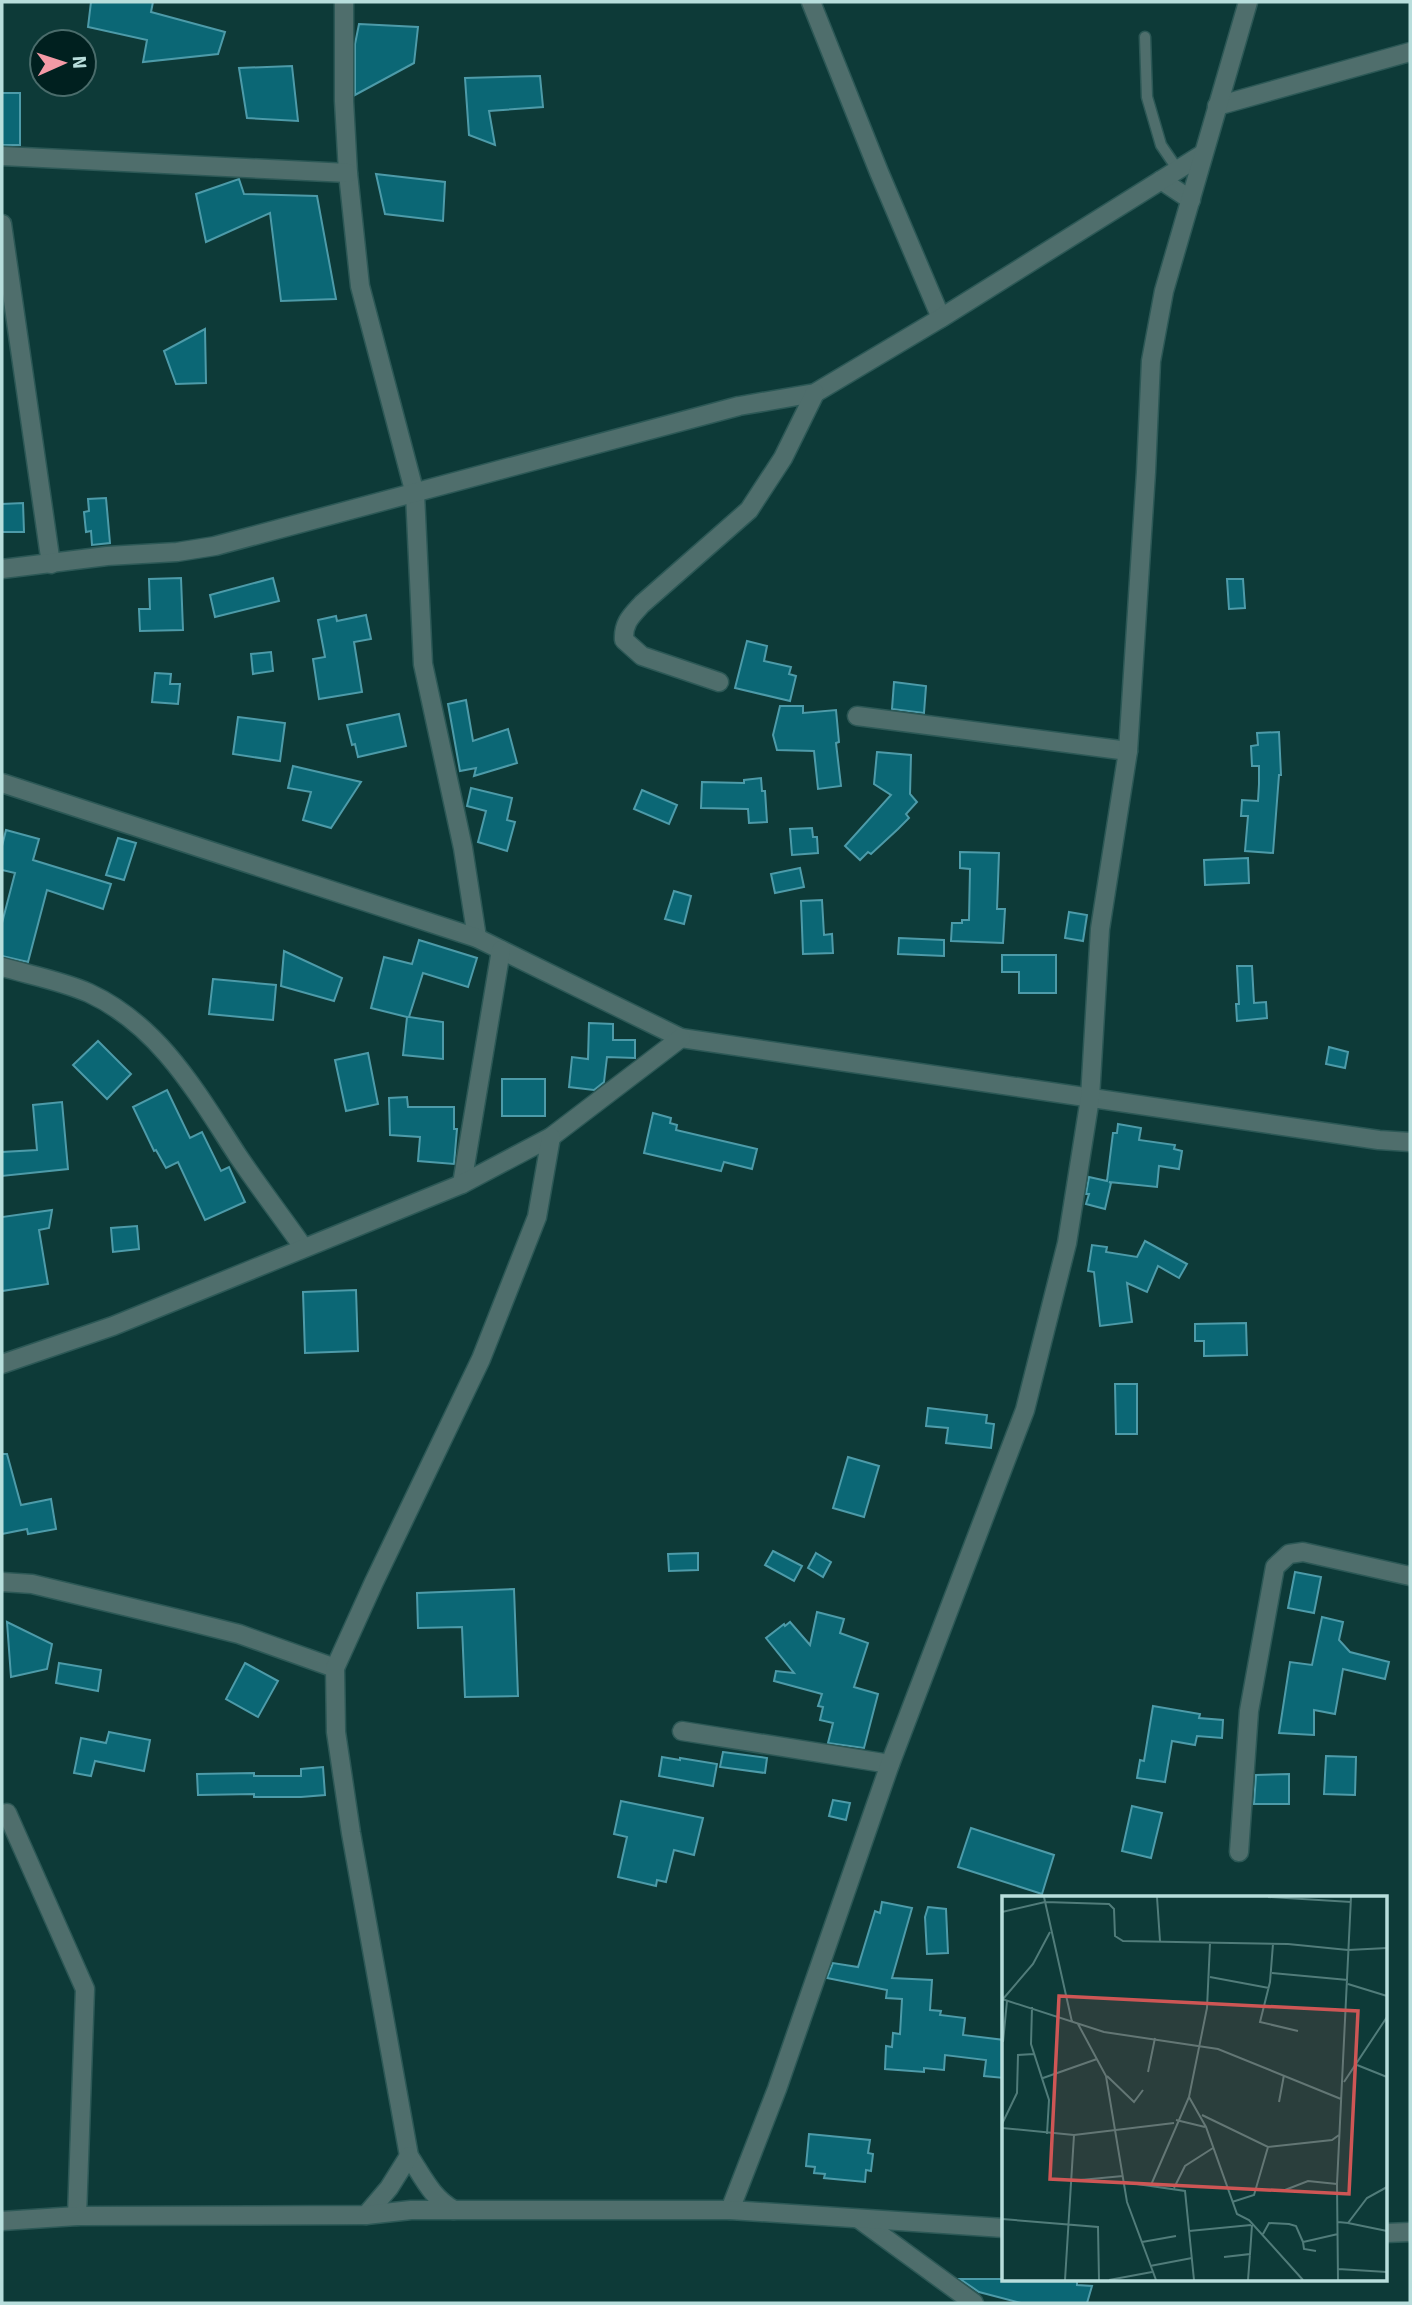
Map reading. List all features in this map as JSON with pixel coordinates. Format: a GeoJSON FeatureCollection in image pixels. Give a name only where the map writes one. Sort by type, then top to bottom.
{"type":"FeatureCollection","features":[{"type":"Feature","properties":{"kind":"street"},"geometry":{"type":"LineString","coordinates":[[344,2],[344,101],[348,173],[360,286],[415,494],[423,664],[463,848],[477,938]]}},
{"type":"Feature","properties":{"kind":"street"},"geometry":{"type":"LineString","coordinates":[[811,2],[941,318]]}},
{"type":"Feature","properties":{"kind":"street"},"geometry":{"type":"LineString","coordinates":[[730,2210],[777,2088],[890,1763],[1025,1410],[1067,1243],[1090,1098],[1100,929],[1128,751],[1146,486],[1150,361],[1164,291],[1248,2]]}},
{"type":"Feature","properties":{"kind":"street"},"geometry":{"type":"LineString","coordinates":[[1217,106],[1410,52]]}},
{"type":"Feature","properties":{"kind":"street"},"geometry":{"type":"LineString","coordinates":[[2,569],[215,546],[739,406],[816,393],[1203,154]]}},
{"type":"Feature","properties":{"kind":"street"},"geometry":{"type":"LineString","coordinates":[[2,156],[348,173]]}},
{"type":"Feature","properties":{"kind":"street"},"geometry":{"type":"LineString","coordinates":[[1161,180],[1191,200]]}},
{"type":"Feature","properties":{"kind":"street"},"geometry":{"type":"LineString","coordinates":[[2,224],[51,564]]}},
{"type":"Feature","properties":{"kind":"street"},"geometry":{"type":"LineString","coordinates":[[719,682],[642,656],[624,640],[627,621],[642,604],[749,510],[783,458],[816,393]]}},
{"type":"Feature","properties":{"kind":"street"},"geometry":{"type":"LineString","coordinates":[[857,716],[1128,751]]}},
{"type":"Feature","properties":{"kind":"street"},"geometry":{"type":"LineString","coordinates":[[2,783],[477,938],[681,1038],[1380,1140],[1410,1142]]}},
{"type":"Feature","properties":{"kind":"street"},"geometry":{"type":"LineString","coordinates":[[462,1184],[501,950]]}},
{"type":"Feature","properties":{"kind":"street"},"geometry":{"type":"LineString","coordinates":[[2,967],[88,993],[124,1014],[149,1034],[185,1073],[240,1158],[303,1247]]}},
{"type":"Feature","properties":{"kind":"street"},"geometry":{"type":"LineString","coordinates":[[2,1364],[113,1325],[462,1184],[551,1137],[681,1038]]}},
{"type":"Feature","properties":{"kind":"street"},"geometry":{"type":"LineString","coordinates":[[454,2210],[432,2193],[409,2156],[351,1833],[336,1732],[335,1668],[481,1359],[537,1217],[551,1137]]}},
{"type":"Feature","properties":{"kind":"street"},"geometry":{"type":"LineString","coordinates":[[1239,1852],[1249,1710],[1275,1567],[1289,1554],[1303,1552],[1410,1576]]}},
{"type":"Feature","properties":{"kind":"street"},"geometry":{"type":"LineString","coordinates":[[2,1583],[32,1584],[183,1619],[239,1634],[335,1668]]}},
{"type":"Feature","properties":{"kind":"street"},"geometry":{"type":"LineString","coordinates":[[682,1731],[890,1763]]}},
{"type":"Feature","properties":{"kind":"street"},"geometry":{"type":"LineString","coordinates":[[7,1813],[85,1989],[77,2216]]}},
{"type":"Feature","properties":{"kind":"street"},"geometry":{"type":"LineString","coordinates":[[366,2215],[393,2182],[409,2156]]}},
{"type":"Feature","properties":{"kind":"street"},"geometry":{"type":"LineString","coordinates":[[2,2221],[77,2216],[366,2215],[411,2210],[730,2210],[1002,2228]]}},
{"type":"Feature","properties":{"kind":"street"},"geometry":{"type":"LineString","coordinates":[[859,2219],[974,2303]]}},
{"type":"Feature","properties":{"kind":"street"},"geometry":{"type":"LineString","coordinates":[[1388,2233],[1410,2232]]}},
{"type":"Feature","properties":{"kind":"lane"},"geometry":{"type":"LineString","coordinates":[[1145,37],[1147,97],[1161,145],[1178,170]]}},
{"type":"Feature","properties":{"kind":"building"},"geometry":{"type":"Polygon","coordinates":[[[91,2],[153,2],[151,12],[225,32],[218,54],[143,62],[147,40],[88,27],[91,2]]]}},
{"type":"Feature","properties":{"kind":"building"},"geometry":{"type":"Polygon","coordinates":[[[359,24],[418,27],[414,63],[355,95],[355,44],[359,24]]]}},
{"type":"Feature","properties":{"kind":"building"},"geometry":{"type":"Polygon","coordinates":[[[292,66],[298,121],[247,118],[239,68],[292,66]]]}},
{"type":"Feature","properties":{"kind":"building"},"geometry":{"type":"Polygon","coordinates":[[[540,76],[543,107],[489,111],[495,145],[469,135],[465,78],[540,76]]]}},
{"type":"Feature","properties":{"kind":"building"},"geometry":{"type":"Polygon","coordinates":[[[2,93],[20,93],[20,145],[2,145],[2,93]]]}},
{"type":"Feature","properties":{"kind":"building"},"geometry":{"type":"Polygon","coordinates":[[[376,174],[445,182],[443,221],[385,214],[376,174]]]}},
{"type":"Feature","properties":{"kind":"building"},"geometry":{"type":"Polygon","coordinates":[[[239,179],[244,194],[317,196],[336,299],[281,301],[270,213],[206,242],[196,194],[239,179]]]}},
{"type":"Feature","properties":{"kind":"building"},"geometry":{"type":"Polygon","coordinates":[[[205,329],[206,383],[176,384],[164,351],[205,329]]]}},
{"type":"Feature","properties":{"kind":"building"},"geometry":{"type":"Polygon","coordinates":[[[106,498],[110,543],[92,545],[91,531],[86,532],[84,512],[89,511],[88,499],[106,498]]]}},
{"type":"Feature","properties":{"kind":"building"},"geometry":{"type":"Polygon","coordinates":[[[23,503],[24,532],[2,532],[2,504],[23,503]]]}},
{"type":"Feature","properties":{"kind":"building"},"geometry":{"type":"Polygon","coordinates":[[[181,578],[183,630],[140,631],[139,609],[150,609],[149,579],[181,578]]]}},
{"type":"Feature","properties":{"kind":"building"},"geometry":{"type":"Polygon","coordinates":[[[273,578],[279,601],[215,617],[210,595],[273,578]]]}},
{"type":"Feature","properties":{"kind":"building"},"geometry":{"type":"Polygon","coordinates":[[[1227,579],[1243,579],[1245,608],[1229,609],[1227,579]]]}},
{"type":"Feature","properties":{"kind":"building"},"geometry":{"type":"Polygon","coordinates":[[[366,615],[371,639],[354,642],[362,692],[319,699],[313,659],[325,657],[318,620],[336,616],[337,621],[366,615]]]}},
{"type":"Feature","properties":{"kind":"building"},"geometry":{"type":"Polygon","coordinates":[[[747,641],[767,646],[764,661],[791,667],[789,674],[796,676],[790,701],[735,688],[747,641]]]}},
{"type":"Feature","properties":{"kind":"building"},"geometry":{"type":"Polygon","coordinates":[[[271,652],[273,671],[253,674],[251,654],[271,652]]]}},
{"type":"Feature","properties":{"kind":"building"},"geometry":{"type":"Polygon","coordinates":[[[155,673],[171,674],[170,684],[180,684],[178,704],[152,702],[155,673]]]}},
{"type":"Feature","properties":{"kind":"building"},"geometry":{"type":"Polygon","coordinates":[[[894,682],[926,686],[924,713],[892,709],[894,682]]]}},
{"type":"Feature","properties":{"kind":"building"},"geometry":{"type":"Polygon","coordinates":[[[466,700],[473,741],[508,729],[517,763],[474,776],[476,768],[460,771],[448,704],[466,700]]]}},
{"type":"Feature","properties":{"kind":"building"},"geometry":{"type":"Polygon","coordinates":[[[780,706],[803,706],[803,713],[836,710],[839,742],[836,743],[841,786],[818,789],[814,751],[777,750],[773,735],[780,706]]]}},
{"type":"Feature","properties":{"kind":"building"},"geometry":{"type":"Polygon","coordinates":[[[399,714],[406,746],[358,757],[347,725],[399,714]]]}},
{"type":"Feature","properties":{"kind":"building"},"geometry":{"type":"Polygon","coordinates":[[[238,717],[285,723],[280,761],[233,754],[238,717]]]}},
{"type":"Feature","properties":{"kind":"building"},"geometry":{"type":"Polygon","coordinates":[[[1279,732],[1281,775],[1273,853],[1245,851],[1248,816],[1241,816],[1242,800],[1258,801],[1259,784],[1259,766],[1252,766],[1251,746],[1258,745],[1257,733],[1279,732]]]}},
{"type":"Feature","properties":{"kind":"building"},"geometry":{"type":"Polygon","coordinates":[[[877,752],[911,755],[910,794],[917,802],[906,814],[909,818],[871,854],[868,852],[860,860],[845,846],[891,795],[874,784],[877,752]]]}},
{"type":"Feature","properties":{"kind":"building"},"geometry":{"type":"Polygon","coordinates":[[[293,766],[361,782],[331,828],[303,820],[311,792],[288,788],[293,766]]]}},
{"type":"Feature","properties":{"kind":"building"},"geometry":{"type":"Polygon","coordinates":[[[761,778],[762,791],[765,791],[767,822],[749,823],[748,809],[701,808],[702,782],[744,783],[744,780],[761,778]]]}},
{"type":"Feature","properties":{"kind":"building"},"geometry":{"type":"Polygon","coordinates":[[[471,788],[512,798],[507,820],[515,822],[507,851],[478,842],[486,811],[467,806],[471,788]]]}},
{"type":"Feature","properties":{"kind":"building"},"geometry":{"type":"Polygon","coordinates":[[[642,790],[677,805],[669,824],[634,809],[642,790]]]}},
{"type":"Feature","properties":{"kind":"building"},"geometry":{"type":"Polygon","coordinates":[[[812,828],[813,837],[817,837],[818,853],[792,855],[790,829],[812,828]]]}},
{"type":"Feature","properties":{"kind":"building"},"geometry":{"type":"Polygon","coordinates":[[[6,830],[39,839],[33,860],[111,884],[103,909],[47,890],[28,962],[2,956],[2,923],[15,873],[2,870],[2,846],[6,830]]]}},
{"type":"Feature","properties":{"kind":"building"},"geometry":{"type":"Polygon","coordinates":[[[118,838],[136,843],[124,880],[106,875],[118,838]]]}},
{"type":"Feature","properties":{"kind":"building"},"geometry":{"type":"Polygon","coordinates":[[[960,852],[999,853],[997,909],[1005,909],[1003,943],[951,941],[952,923],[969,920],[970,869],[960,868],[960,852]]]}},
{"type":"Feature","properties":{"kind":"building"},"geometry":{"type":"Polygon","coordinates":[[[1248,858],[1249,883],[1205,885],[1204,860],[1248,858]]]}},
{"type":"Feature","properties":{"kind":"building"},"geometry":{"type":"Polygon","coordinates":[[[800,868],[804,887],[775,893],[771,874],[800,868]]]}},
{"type":"Feature","properties":{"kind":"building"},"geometry":{"type":"Polygon","coordinates":[[[674,891],[691,896],[684,924],[665,919],[674,891]]]}},
{"type":"Feature","properties":{"kind":"building"},"geometry":{"type":"Polygon","coordinates":[[[822,900],[824,935],[832,934],[833,953],[803,954],[801,901],[822,900]]]}},
{"type":"Feature","properties":{"kind":"building"},"geometry":{"type":"Polygon","coordinates":[[[1069,912],[1087,915],[1083,941],[1065,938],[1069,912]]]}},
{"type":"Feature","properties":{"kind":"building"},"geometry":{"type":"Polygon","coordinates":[[[899,938],[944,940],[944,956],[898,954],[899,938]]]}},
{"type":"Feature","properties":{"kind":"building"},"geometry":{"type":"Polygon","coordinates":[[[419,940],[477,958],[468,987],[423,973],[409,1017],[443,1022],[443,1059],[403,1055],[407,1017],[371,1008],[384,957],[412,964],[419,940]]]}},
{"type":"Feature","properties":{"kind":"building"},"geometry":{"type":"Polygon","coordinates":[[[284,951],[342,978],[334,1001],[281,986],[284,951]]]}},
{"type":"Feature","properties":{"kind":"building"},"geometry":{"type":"Polygon","coordinates":[[[1002,955],[1056,955],[1056,993],[1019,993],[1019,972],[1002,972],[1002,955]]]}},
{"type":"Feature","properties":{"kind":"building"},"geometry":{"type":"Polygon","coordinates":[[[1237,966],[1252,966],[1254,1003],[1266,1002],[1267,1018],[1237,1021],[1237,966]]]}},
{"type":"Feature","properties":{"kind":"building"},"geometry":{"type":"Polygon","coordinates":[[[213,979],[276,985],[273,1020],[209,1014],[213,979]]]}},
{"type":"Feature","properties":{"kind":"building"},"geometry":{"type":"Polygon","coordinates":[[[589,1023],[613,1024],[613,1040],[635,1040],[635,1058],[607,1057],[604,1082],[594,1090],[569,1087],[572,1057],[588,1059],[589,1023]]]}},
{"type":"Feature","properties":{"kind":"building"},"geometry":{"type":"Polygon","coordinates":[[[98,1041],[131,1074],[107,1099],[73,1065],[98,1041]]]}},
{"type":"Feature","properties":{"kind":"building"},"geometry":{"type":"Polygon","coordinates":[[[1329,1047],[1348,1052],[1345,1068],[1326,1064],[1329,1047]]]}},
{"type":"Feature","properties":{"kind":"building"},"geometry":{"type":"Polygon","coordinates":[[[368,1053],[378,1104],[346,1111],[335,1060],[368,1053]]]}},
{"type":"Feature","properties":{"kind":"building"},"geometry":{"type":"Polygon","coordinates":[[[502,1079],[545,1079],[545,1116],[502,1116],[502,1079]]]}},
{"type":"Feature","properties":{"kind":"building"},"geometry":{"type":"Polygon","coordinates":[[[167,1090],[190,1138],[202,1132],[221,1171],[229,1167],[245,1202],[205,1220],[178,1162],[166,1168],[156,1150],[154,1151],[133,1107],[167,1090]]]}},
{"type":"Feature","properties":{"kind":"building"},"geometry":{"type":"Polygon","coordinates":[[[407,1097],[408,1107],[454,1107],[454,1129],[457,1129],[454,1164],[418,1161],[420,1137],[390,1135],[389,1098],[407,1097]]]}},
{"type":"Feature","properties":{"kind":"building"},"geometry":{"type":"Polygon","coordinates":[[[62,1102],[68,1169],[2,1176],[2,1152],[37,1150],[33,1105],[62,1102]]]}},
{"type":"Feature","properties":{"kind":"building"},"geometry":{"type":"Polygon","coordinates":[[[653,1113],[671,1118],[670,1123],[677,1125],[676,1130],[757,1149],[752,1169],[724,1162],[721,1171],[644,1153],[653,1113]]]}},
{"type":"Feature","properties":{"kind":"building"},"geometry":{"type":"Polygon","coordinates":[[[1118,1124],[1141,1128],[1139,1140],[1175,1145],[1174,1149],[1182,1151],[1179,1169],[1159,1166],[1157,1187],[1109,1182],[1111,1183],[1105,1209],[1086,1204],[1089,1177],[1107,1181],[1113,1133],[1117,1133],[1118,1124]]]}},
{"type":"Feature","properties":{"kind":"building"},"geometry":{"type":"Polygon","coordinates":[[[52,1210],[49,1228],[39,1230],[48,1284],[2,1291],[2,1217],[52,1210]]]}},
{"type":"Feature","properties":{"kind":"building"},"geometry":{"type":"Polygon","coordinates":[[[137,1226],[139,1249],[113,1252],[111,1228],[137,1226]]]}},
{"type":"Feature","properties":{"kind":"building"},"geometry":{"type":"Polygon","coordinates":[[[1145,1241],[1187,1264],[1179,1278],[1158,1266],[1147,1292],[1127,1283],[1132,1322],[1100,1326],[1094,1272],[1088,1271],[1092,1245],[1107,1247],[1106,1252],[1137,1257],[1145,1241]]]}},
{"type":"Feature","properties":{"kind":"building"},"geometry":{"type":"Polygon","coordinates":[[[356,1290],[358,1351],[305,1353],[303,1292],[356,1290]]]}},
{"type":"Feature","properties":{"kind":"building"},"geometry":{"type":"Polygon","coordinates":[[[1246,1323],[1247,1355],[1204,1356],[1204,1341],[1195,1341],[1195,1324],[1246,1323]]]}},
{"type":"Feature","properties":{"kind":"building"},"geometry":{"type":"Polygon","coordinates":[[[1115,1384],[1137,1384],[1137,1434],[1116,1434],[1115,1384]]]}},
{"type":"Feature","properties":{"kind":"building"},"geometry":{"type":"Polygon","coordinates":[[[928,1408],[987,1415],[986,1423],[994,1424],[991,1448],[946,1443],[948,1428],[926,1426],[928,1408]]]}},
{"type":"Feature","properties":{"kind":"building"},"geometry":{"type":"Polygon","coordinates":[[[2,1454],[7,1454],[21,1505],[51,1499],[56,1529],[28,1534],[27,1529],[2,1534],[2,1454]]]}},
{"type":"Feature","properties":{"kind":"building"},"geometry":{"type":"Polygon","coordinates":[[[848,1457],[879,1466],[864,1517],[833,1508],[848,1457]]]}},
{"type":"Feature","properties":{"kind":"building"},"geometry":{"type":"Polygon","coordinates":[[[773,1551],[802,1566],[794,1581],[765,1565],[773,1551]]]}},
{"type":"Feature","properties":{"kind":"building"},"geometry":{"type":"Polygon","coordinates":[[[698,1553],[698,1570],[669,1571],[668,1554],[698,1553]]]}},
{"type":"Feature","properties":{"kind":"building"},"geometry":{"type":"Polygon","coordinates":[[[816,1553],[831,1562],[823,1577],[808,1568],[816,1553]]]}},
{"type":"Feature","properties":{"kind":"building"},"geometry":{"type":"Polygon","coordinates":[[[1295,1572],[1321,1577],[1314,1613],[1288,1608],[1295,1572]]]}},
{"type":"Feature","properties":{"kind":"building"},"geometry":{"type":"Polygon","coordinates":[[[514,1589],[518,1696],[465,1697],[462,1627],[418,1628],[417,1593],[514,1589]]]}},
{"type":"Feature","properties":{"kind":"building"},"geometry":{"type":"Polygon","coordinates":[[[817,1612],[844,1619],[840,1633],[868,1643],[854,1687],[878,1694],[864,1748],[828,1743],[833,1723],[820,1720],[823,1707],[818,1706],[822,1694],[774,1681],[776,1671],[794,1673],[766,1638],[790,1622],[810,1645],[817,1612]]]}},
{"type":"Feature","properties":{"kind":"building"},"geometry":{"type":"Polygon","coordinates":[[[1322,1617],[1343,1622],[1339,1640],[1350,1652],[1389,1662],[1385,1679],[1343,1669],[1335,1714],[1314,1710],[1314,1735],[1279,1733],[1290,1662],[1312,1665],[1322,1617]]]}},
{"type":"Feature","properties":{"kind":"building"},"geometry":{"type":"Polygon","coordinates":[[[7,1622],[52,1644],[47,1669],[11,1677],[7,1622]]]}},
{"type":"Feature","properties":{"kind":"building"},"geometry":{"type":"Polygon","coordinates":[[[59,1663],[101,1670],[98,1691],[56,1683],[59,1663]]]}},
{"type":"Feature","properties":{"kind":"building"},"geometry":{"type":"Polygon","coordinates":[[[245,1663],[278,1681],[258,1717],[226,1699],[245,1663]]]}},
{"type":"Feature","properties":{"kind":"building"},"geometry":{"type":"Polygon","coordinates":[[[1153,1706],[1200,1714],[1199,1718],[1223,1720],[1222,1738],[1197,1736],[1195,1745],[1172,1741],[1165,1782],[1137,1778],[1140,1760],[1144,1761],[1153,1706]]]}},
{"type":"Feature","properties":{"kind":"building"},"geometry":{"type":"Polygon","coordinates":[[[109,1732],[150,1740],[144,1771],[95,1761],[91,1776],[74,1773],[81,1738],[106,1743],[109,1732]]]}},
{"type":"Feature","properties":{"kind":"building"},"geometry":{"type":"Polygon","coordinates":[[[723,1752],[767,1758],[765,1773],[720,1767],[723,1752]]]}},
{"type":"Feature","properties":{"kind":"building"},"geometry":{"type":"Polygon","coordinates":[[[1326,1756],[1356,1757],[1355,1795],[1324,1794],[1326,1756]]]}},
{"type":"Feature","properties":{"kind":"building"},"geometry":{"type":"Polygon","coordinates":[[[662,1757],[717,1764],[713,1786],[659,1776],[662,1757]]]}},
{"type":"Feature","properties":{"kind":"building"},"geometry":{"type":"Polygon","coordinates":[[[323,1767],[325,1795],[198,1795],[197,1774],[301,1776],[301,1769],[323,1767]]]}},
{"type":"Feature","properties":{"kind":"building"},"geometry":{"type":"Polygon","coordinates":[[[1289,1774],[1289,1804],[1254,1804],[1256,1775],[1289,1774]]]}},
{"type":"Feature","properties":{"kind":"building"},"geometry":{"type":"Polygon","coordinates":[[[833,1800],[850,1803],[846,1820],[829,1816],[833,1800]]]}},
{"type":"Feature","properties":{"kind":"building"},"geometry":{"type":"Polygon","coordinates":[[[621,1801],[703,1818],[694,1855],[674,1850],[666,1882],[657,1880],[656,1886],[618,1877],[627,1837],[614,1834],[621,1801]]]}},
{"type":"Feature","properties":{"kind":"building"},"geometry":{"type":"Polygon","coordinates":[[[1132,1806],[1162,1813],[1151,1858],[1122,1851],[1132,1806]]]}},
{"type":"Feature","properties":{"kind":"building"},"geometry":{"type":"Polygon","coordinates":[[[971,1828],[1054,1855],[1042,1894],[958,1867],[971,1828]]]}},
{"type":"Feature","properties":{"kind":"building"},"geometry":{"type":"Polygon","coordinates":[[[882,1902],[912,1908],[892,1978],[932,1980],[930,2010],[941,2011],[940,2015],[965,2018],[963,2035],[1002,2040],[1002,2078],[984,2076],[986,2060],[945,2055],[944,2070],[924,2068],[924,2072],[885,2069],[886,2046],[892,2047],[893,2033],[900,2034],[902,1999],[886,1998],[887,1990],[827,1978],[833,1963],[858,1967],[875,1911],[880,1913],[882,1902]]]}},
{"type":"Feature","properties":{"kind":"building"},"geometry":{"type":"Polygon","coordinates":[[[928,1907],[946,1909],[948,1953],[927,1954],[925,1917],[928,1907]]]}},
{"type":"Feature","properties":{"kind":"building"},"geometry":{"type":"Polygon","coordinates":[[[809,2134],[870,2140],[868,2153],[873,2154],[871,2171],[866,2170],[865,2182],[824,2178],[825,2174],[814,2173],[815,2167],[806,2166],[809,2134]]]}},
{"type":"Feature","properties":{"kind":"building"},"geometry":{"type":"Polygon","coordinates":[[[960,2279],[1077,2280],[1077,2285],[1092,2286],[1087,2303],[1021,2303],[979,2292],[960,2279]]]}}]}
